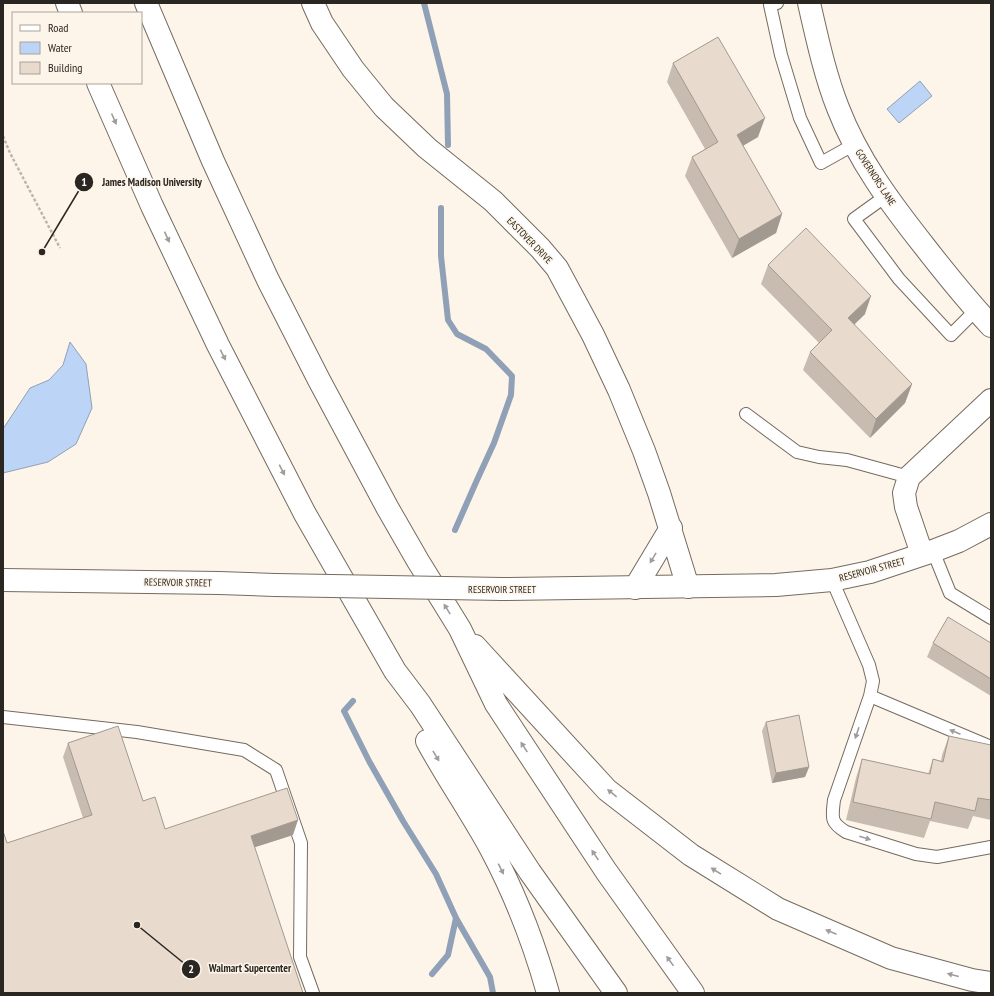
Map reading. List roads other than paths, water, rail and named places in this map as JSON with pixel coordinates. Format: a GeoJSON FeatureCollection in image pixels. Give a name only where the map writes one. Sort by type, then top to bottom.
{"type":"FeatureCollection","features":[{"type":"Feature","properties":{"kind":"main road"},"geometry":{"type":"LineString","coordinates":[[146,3],[213,161],[272,287],[319,380],[387,507],[460,629],[490,692],[509,723],[609,876],[693,993]]}},
{"type":"Feature","properties":{"kind":"main road","name":"EASTOVER DRIVE"},"geometry":{"type":"LineString","coordinates":[[313,3],[322,23],[335,43],[353,69],[384,107],[427,148],[493,201],[540,248],[557,268],[593,335],[619,390],[644,451],[671,528],[688,587]]}},
{"type":"Feature","properties":{"kind":"main road","name":"GOVERNORS LANE"},"geometry":{"type":"LineString","coordinates":[[809,3],[823,62],[838,108],[872,175],[886,196],[950,279],[991,326]]}},
{"type":"Feature","properties":{"kind":"main road"},"geometry":{"type":"LineString","coordinates":[[98,84],[152,206],[218,345],[305,514],[396,671],[420,704],[530,872],[616,993]]}},
{"type":"Feature","properties":{"kind":"main road"},"geometry":{"type":"LineString","coordinates":[[928,553],[906,507],[904,493],[909,477],[991,400]]}},
{"type":"Feature","properties":{"kind":"main road","name":"RESERVOIR STREET"},"geometry":{"type":"LineString","coordinates":[[3,580],[502,589],[776,585],[832,580],[870,572],[959,541],[991,524]]}},
{"type":"Feature","properties":{"kind":"main road"},"geometry":{"type":"LineString","coordinates":[[635,588],[671,528]]}},
{"type":"Feature","properties":{"kind":"main road"},"geometry":{"type":"LineString","coordinates":[[460,629],[607,790],[690,855],[778,909],[891,958],[972,980],[991,983]]}},
{"type":"Feature","properties":{"kind":"main road"},"geometry":{"type":"LineString","coordinates":[[396,671],[424,734],[480,830],[508,882],[536,952],[548,993]]}},
{"type":"Feature","properties":{"kind":"lane"},"geometry":{"type":"LineString","coordinates":[[776,3],[770,4],[781,55],[800,118],[821,163],[855,144]]}},
{"type":"Feature","properties":{"kind":"lane"},"geometry":{"type":"LineString","coordinates":[[886,196],[854,219],[899,279],[951,335],[976,310]]}},
{"type":"Feature","properties":{"kind":"lane"},"geometry":{"type":"LineString","coordinates":[[746,414],[797,452],[818,457],[847,460],[909,477]]}},
{"type":"Feature","properties":{"kind":"lane"},"geometry":{"type":"LineString","coordinates":[[928,553],[950,593],[991,618]]}},
{"type":"Feature","properties":{"kind":"lane"},"geometry":{"type":"LineString","coordinates":[[832,580],[870,665],[873,681],[870,696],[834,800],[832,816],[837,826],[846,832],[923,855],[937,856],[991,847]]}},
{"type":"Feature","properties":{"kind":"lane"},"geometry":{"type":"LineString","coordinates":[[870,696],[991,747]]}},
{"type":"Feature","properties":{"kind":"lane"},"geometry":{"type":"LineString","coordinates":[[3,717],[137,732],[244,750],[276,770],[301,843],[300,956],[313,993]]}},
{"type":"Feature","properties":{"kind":"water"},"geometry":{"type":"Polygon","coordinates":[[[920,81],[932,96],[899,123],[887,109],[920,81]]]}},
{"type":"Feature","properties":{"kind":"water"},"geometry":{"type":"Polygon","coordinates":[[[70,342],[86,364],[92,408],[76,444],[48,462],[3,473],[3,429],[30,388],[49,380],[63,365],[70,342]]]}},
{"type":"Feature","properties":{"kind":"waterway"},"geometry":{"type":"LineString","coordinates":[[424,3],[447,94],[448,145]]}},
{"type":"Feature","properties":{"kind":"waterway"},"geometry":{"type":"LineString","coordinates":[[441,208],[441,256],[448,320],[457,334],[486,349],[512,376],[511,395],[494,443],[455,530]]}},
{"type":"Feature","properties":{"kind":"waterway"},"geometry":{"type":"LineString","coordinates":[[353,701],[344,711],[369,761],[403,821],[436,874],[456,918],[490,977],[493,993]]}},
{"type":"Feature","properties":{"kind":"waterway"},"geometry":{"type":"LineString","coordinates":[[432,974],[448,955],[456,918]]}},
{"type":"Feature","properties":{"kind":"place","name":"James Madison University"},"geometry":{"type":"Point","coordinates":[42,252]}},
{"type":"Feature","properties":{"kind":"place","name":"Walmart Supercenter"},"geometry":{"type":"Point","coordinates":[137,925]}}]}
